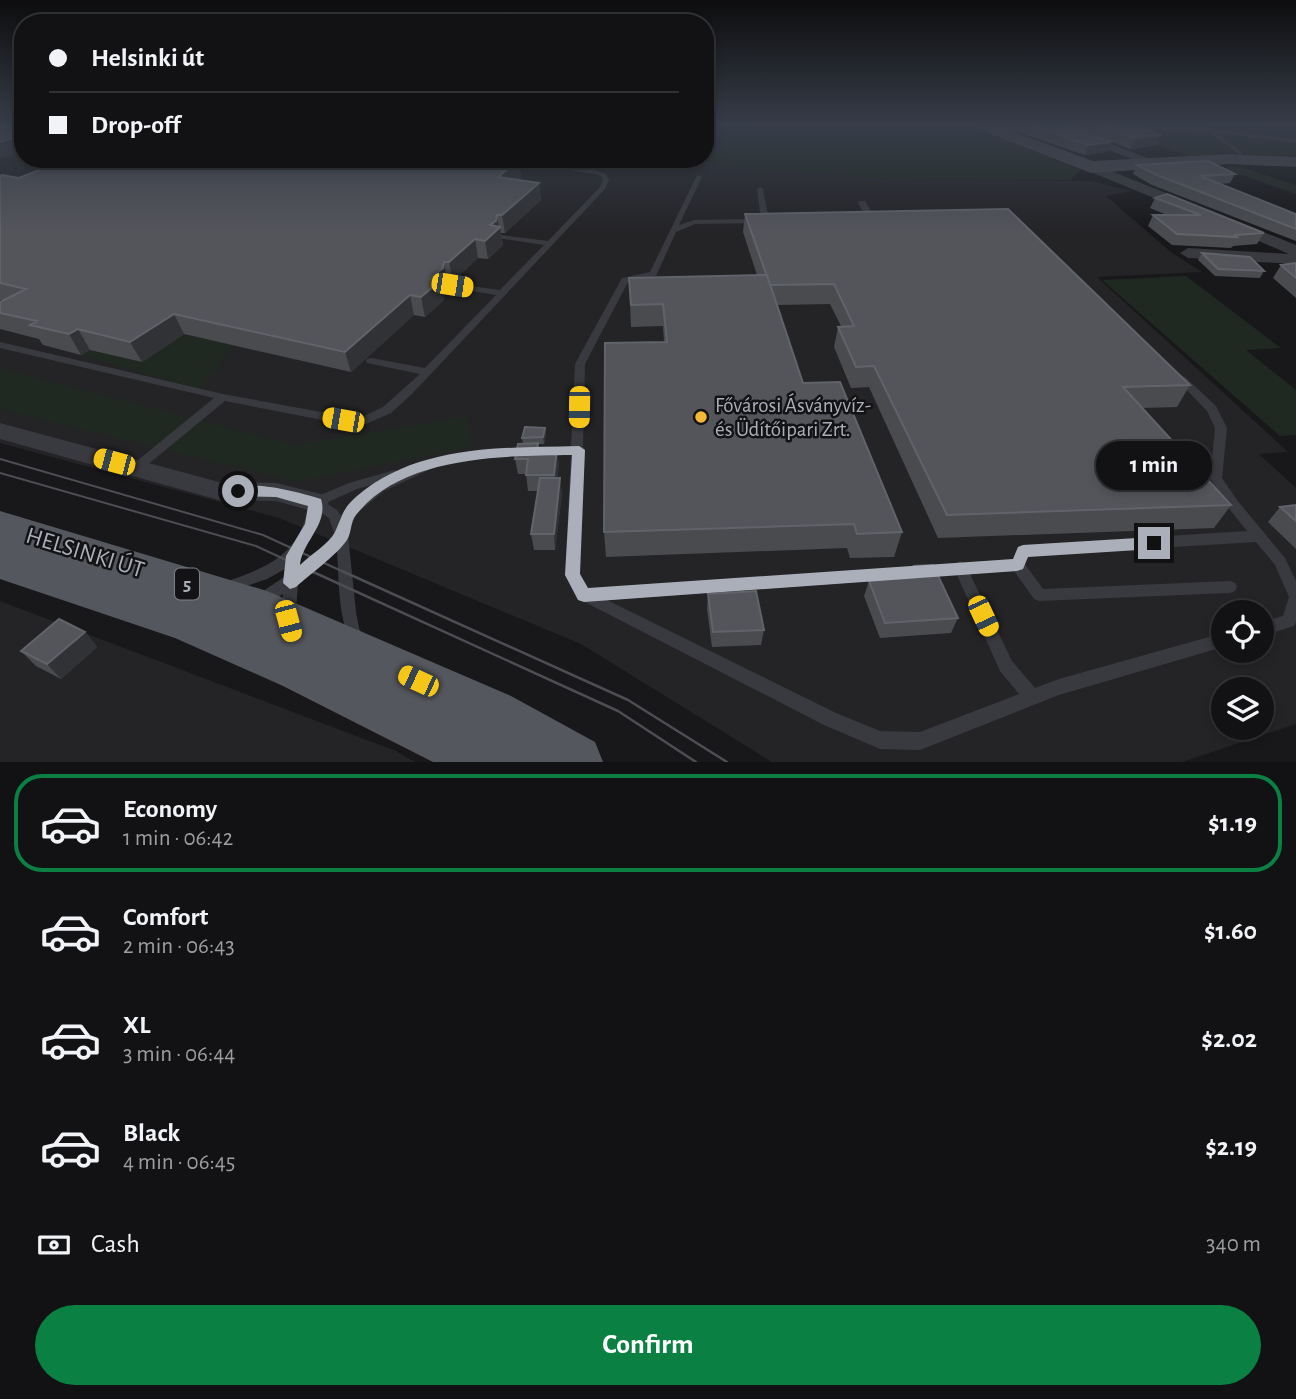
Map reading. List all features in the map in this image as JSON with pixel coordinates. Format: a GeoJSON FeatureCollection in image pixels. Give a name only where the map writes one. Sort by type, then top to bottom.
{"type":"FeatureCollection","features":[{"type":"Feature","properties":{"kind":"main road","name":"HELSINKI ÚT"},"geometry":{"type":"LineString","coordinates":[[0,527],[236,607],[368,657],[492,715],[575,762]]}},
{"type":"Feature","properties":{"kind":"main road","name":"HELSINKI ÚT"},"geometry":{"type":"LineString","coordinates":[[0,561],[236,607],[301,669],[491,762]]}},
{"type":"Feature","properties":{"kind":"street"},"geometry":{"type":"LineString","coordinates":[[1077,162],[1199,211]]}},
{"type":"Feature","properties":{"kind":"street"},"geometry":{"type":"LineString","coordinates":[[1150,162],[1157,164]]}},
{"type":"Feature","properties":{"kind":"street"},"geometry":{"type":"LineString","coordinates":[[1091,167],[1192,162]]}},
{"type":"Feature","properties":{"kind":"street"},"geometry":{"type":"LineString","coordinates":[[1223,221],[1296,251]]}},
{"type":"Feature","properties":{"kind":"street"},"geometry":{"type":"LineString","coordinates":[[1188,253],[1296,260]]}},
{"type":"Feature","properties":{"kind":"street"},"geometry":{"type":"LineString","coordinates":[[0,431],[219,491],[276,492],[316,502]]}},
{"type":"Feature","properties":{"kind":"lane"},"geometry":{"type":"LineString","coordinates":[[27,178],[44,168]]}},
{"type":"Feature","properties":{"kind":"lane"},"geometry":{"type":"LineString","coordinates":[[0,345],[223,397],[343,420],[366,420],[387,410],[427,372],[603,188],[606,180],[604,175],[595,172],[552,168]]}},
{"type":"Feature","properties":{"kind":"lane"},"geometry":{"type":"LineString","coordinates":[[699,177],[653,274],[625,280],[580,364],[579,450],[572,575],[584,595],[830,719],[880,740],[920,741],[1059,687],[1211,643]]}},
{"type":"Feature","properties":{"kind":"lane"},"geometry":{"type":"LineString","coordinates":[[760,189],[765,220]]}},
{"type":"Feature","properties":{"kind":"lane"},"geometry":{"type":"LineString","coordinates":[[862,203],[871,218]]}},
{"type":"Feature","properties":{"kind":"lane"},"geometry":{"type":"LineString","coordinates":[[858,218],[883,217]]}},
{"type":"Feature","properties":{"kind":"lane"},"geometry":{"type":"LineString","coordinates":[[673,230],[694,222],[778,220]]}},
{"type":"Feature","properties":{"kind":"lane"},"geometry":{"type":"LineString","coordinates":[[504,237],[550,244]]}},
{"type":"Feature","properties":{"kind":"lane"},"geometry":{"type":"LineString","coordinates":[[452,285],[502,293]]}},
{"type":"Feature","properties":{"kind":"lane"},"geometry":{"type":"LineString","coordinates":[[371,361],[427,372]]}},
{"type":"Feature","properties":{"kind":"lane"},"geometry":{"type":"LineString","coordinates":[[1172,371],[1212,409],[1221,428],[1216,478],[1232,503],[1280,562],[1296,597],[1289,621],[1274,625]]}},
{"type":"Feature","properties":{"kind":"lane"},"geometry":{"type":"LineString","coordinates":[[136,468],[223,397]]}},
{"type":"Feature","properties":{"kind":"lane"},"geometry":{"type":"LineString","coordinates":[[316,502],[352,486],[435,462],[482,453],[579,450]]}},
{"type":"Feature","properties":{"kind":"lane"},"geometry":{"type":"LineString","coordinates":[[236,607],[341,537],[348,514],[364,498],[389,481],[435,462]]}},
{"type":"Feature","properties":{"kind":"lane"},"geometry":{"type":"LineString","coordinates":[[316,502],[334,516],[341,537],[343,583],[354,636],[368,657]]}},
{"type":"Feature","properties":{"kind":"lane"},"geometry":{"type":"LineString","coordinates":[[236,607],[293,556],[312,524],[316,502]]}},
{"type":"Feature","properties":{"kind":"lane"},"geometry":{"type":"LineString","coordinates":[[1017,565],[1023,551],[1259,536]]}},
{"type":"Feature","properties":{"kind":"lane"},"geometry":{"type":"LineString","coordinates":[[236,607],[267,574],[293,556]]}},
{"type":"Feature","properties":{"kind":"lane"},"geometry":{"type":"LineString","coordinates":[[584,595],[1017,565]]}},
{"type":"Feature","properties":{"kind":"lane"},"geometry":{"type":"LineString","coordinates":[[1017,565],[1038,595],[1230,587]]}},
{"type":"Feature","properties":{"kind":"lane"},"geometry":{"type":"LineString","coordinates":[[960,567],[1006,666],[1032,697]]}},
{"type":"Feature","properties":{"kind":"lane"},"geometry":{"type":"LineString","coordinates":[[236,607],[301,669]]}},
{"type":"Feature","properties":{"kind":"shaded area"},"geometry":{"type":"Polygon","coordinates":[[[0,162],[14,162],[14,168],[714,168],[714,166],[889,179],[1091,181],[1132,191],[1106,196],[1172,253],[1202,272],[1097,277],[1288,452],[1259,454],[1296,488],[1296,724],[1274,731],[1274,677],[1211,677],[1211,740],[1248,740],[1182,762],[772,762],[581,644],[279,518],[0,443],[0,162]]]}},
{"type":"Feature","properties":{"kind":"shaded area"},"geometry":{"type":"Polygon","coordinates":[[[714,162],[1060,162],[1081,170],[1070,180],[889,179],[714,166],[714,162]]]}},
{"type":"Feature","properties":{"kind":"shaded area"},"geometry":{"type":"Polygon","coordinates":[[[1228,166],[1240,167],[1296,185],[1296,194],[1225,169],[1228,166]]]}},
{"type":"Feature","properties":{"kind":"shaded area"},"geometry":{"type":"Polygon","coordinates":[[[1186,276],[1281,348],[1246,350],[1296,390],[1296,435],[1280,436],[1102,280],[1186,276]]]}},
{"type":"Feature","properties":{"kind":"shaded area"},"geometry":{"type":"Polygon","coordinates":[[[184,334],[235,346],[199,389],[81,355],[90,349],[142,362],[184,334]]]}},
{"type":"Feature","properties":{"kind":"shaded area"},"geometry":{"type":"Polygon","coordinates":[[[0,368],[294,445],[467,416],[472,447],[297,482],[0,409],[0,368]]]}},
{"type":"Feature","properties":{"kind":"shaded area"},"geometry":{"type":"Polygon","coordinates":[[[0,601],[396,751],[415,762],[0,762],[0,601]]]}},
{"type":"Feature","properties":{"kind":"building"},"geometry":{"type":"Polygon","coordinates":[[[1209,162],[1235,174],[1200,176],[1296,214],[1296,229],[1157,175],[1137,165],[1209,162]]]}},
{"type":"Feature","properties":{"kind":"building"},"geometry":{"type":"Polygon","coordinates":[[[44,168],[509,168],[498,177],[539,183],[502,215],[497,215],[496,221],[490,225],[500,227],[485,241],[475,239],[449,262],[444,262],[443,268],[430,279],[440,281],[421,297],[410,295],[345,352],[174,314],[130,342],[78,329],[69,334],[30,325],[37,321],[0,313],[0,302],[26,289],[0,283],[0,176],[19,178],[44,168]]]}},
{"type":"Feature","properties":{"kind":"building"},"geometry":{"type":"Polygon","coordinates":[[[1167,194],[1264,233],[1235,235],[1237,237],[1177,234],[1153,215],[1201,215],[1155,198],[1167,194]]]}},
{"type":"Feature","properties":{"kind":"building"},"geometry":{"type":"Polygon","coordinates":[[[1008,209],[1190,385],[1123,387],[1231,505],[947,515],[874,366],[856,367],[838,327],[854,326],[834,284],[770,285],[745,214],[1008,209]]]}},
{"type":"Feature","properties":{"kind":"building"},"geometry":{"type":"Polygon","coordinates":[[[1202,253],[1250,257],[1264,271],[1218,269],[1202,253]]]}},
{"type":"Feature","properties":{"kind":"building"},"geometry":{"type":"Polygon","coordinates":[[[1296,263],[1296,278],[1281,265],[1296,263]]]}},
{"type":"Feature","properties":{"kind":"building"},"geometry":{"type":"Polygon","coordinates":[[[767,275],[803,383],[840,382],[902,532],[857,534],[854,524],[604,532],[605,343],[667,342],[663,304],[631,305],[629,278],[767,275]]]}},
{"type":"Feature","properties":{"kind":"building"},"geometry":{"type":"Polygon","coordinates":[[[525,427],[545,428],[543,437],[522,438],[525,427]]]}},
{"type":"Feature","properties":{"kind":"building"},"geometry":{"type":"Polygon","coordinates":[[[538,443],[537,449],[557,449],[554,475],[526,475],[528,459],[515,459],[518,444],[538,443]]]}},
{"type":"Feature","properties":{"kind":"building"},"geometry":{"type":"Polygon","coordinates":[[[540,478],[560,478],[554,534],[531,534],[540,478]]]}},
{"type":"Feature","properties":{"kind":"building"},"geometry":{"type":"Polygon","coordinates":[[[1296,505],[1296,521],[1280,507],[1296,505]]]}},
{"type":"Feature","properties":{"kind":"building"},"geometry":{"type":"Polygon","coordinates":[[[933,565],[958,618],[885,623],[869,581],[919,577],[914,566],[933,565]]]}},
{"type":"Feature","properties":{"kind":"building"},"geometry":{"type":"Polygon","coordinates":[[[756,591],[764,630],[713,632],[708,594],[756,591]]]}},
{"type":"Feature","properties":{"kind":"building"},"geometry":{"type":"Polygon","coordinates":[[[59,619],[85,632],[47,664],[21,651],[59,619]]]}},
{"type":"Feature","properties":{"kind":"tram line"},"geometry":{"type":"LineString","coordinates":[[0,459],[263,535],[346,573]]}},
{"type":"Feature","properties":{"kind":"tram line"},"geometry":{"type":"LineString","coordinates":[[0,473],[256,546],[314,573]]}},
{"type":"Feature","properties":{"kind":"tram line"},"geometry":{"type":"LineString","coordinates":[[311,571],[618,711],[696,762]]}},
{"type":"Feature","properties":{"kind":"tram line"},"geometry":{"type":"LineString","coordinates":[[342,571],[628,700],[727,762]]}},
{"type":"Feature","properties":{"kind":"place","name":"Fővárosi Ásványvíz- és Üdítőipari Zrt."},"geometry":{"type":"Point","coordinates":[701,417]}},
{"type":"Feature","properties":{"kind":"route"},"geometry":{"type":"LineString","coordinates":[[238,491],[276,492],[316,502],[312,524],[293,556],[290,583],[341,537],[348,514],[364,498],[389,481],[435,462],[482,453],[579,450],[572,575],[584,595],[1017,565],[1023,551],[1154,543]]}}]}
